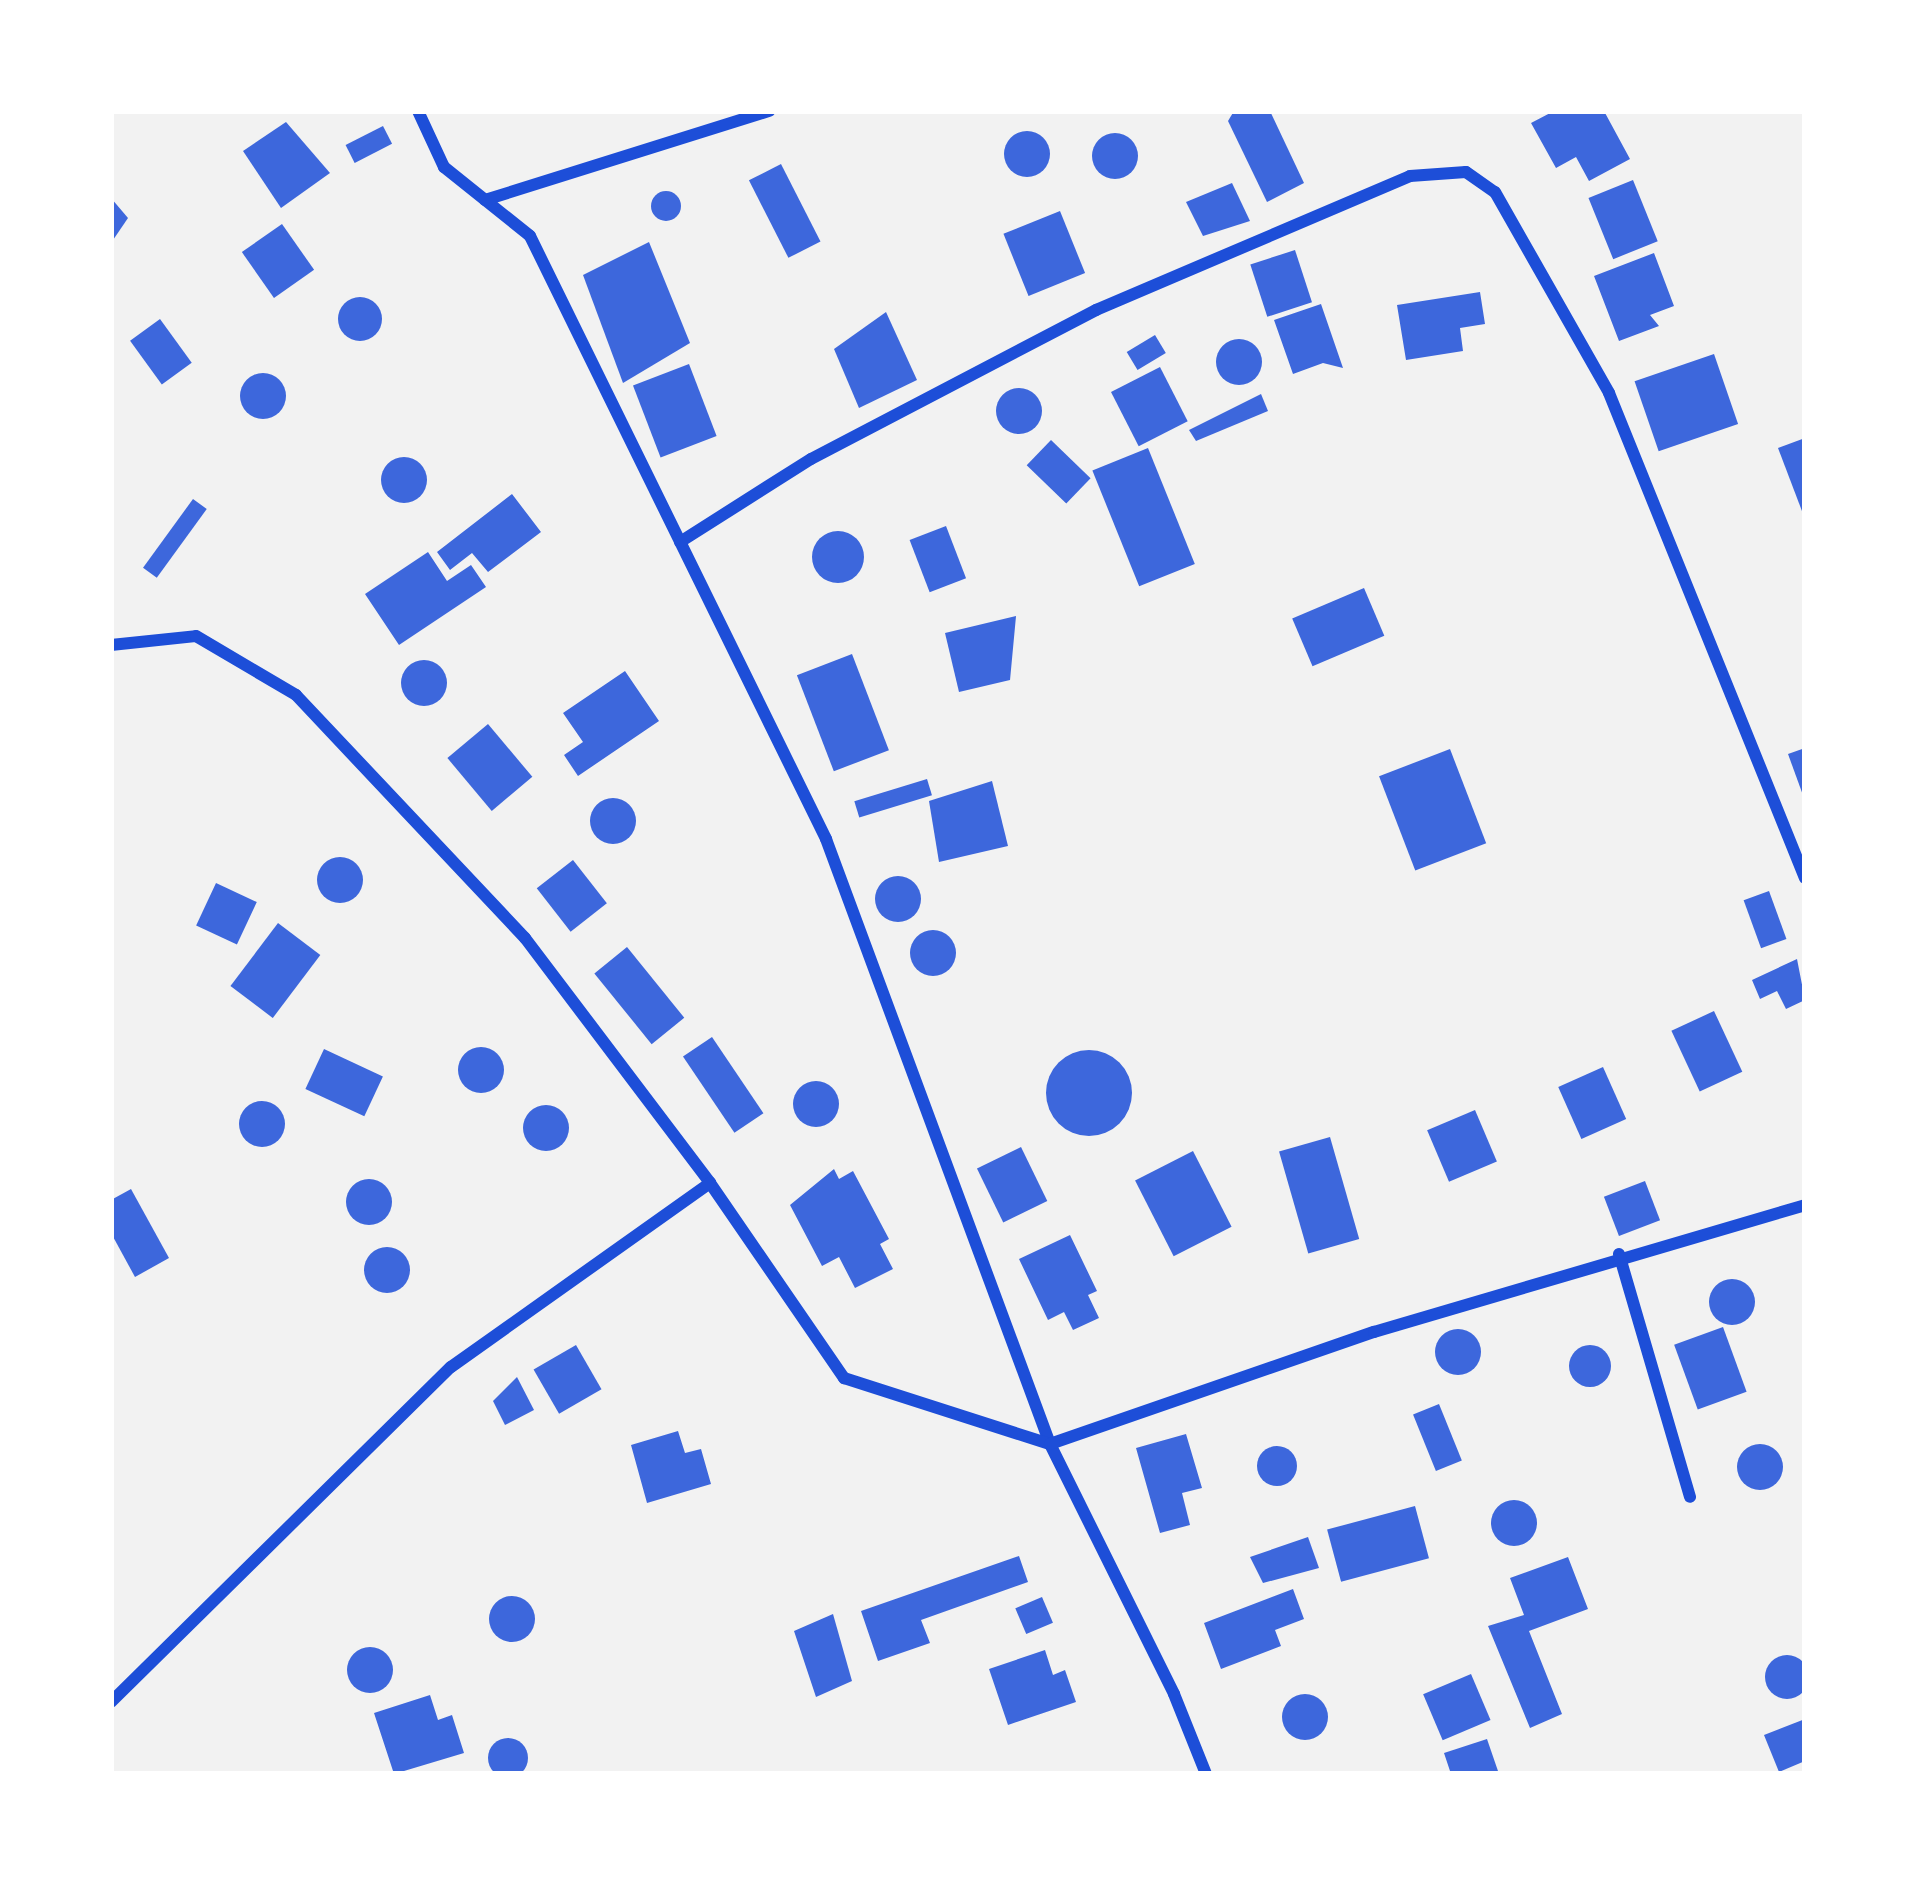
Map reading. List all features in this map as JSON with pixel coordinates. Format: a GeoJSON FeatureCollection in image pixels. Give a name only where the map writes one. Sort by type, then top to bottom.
{"type":"FeatureCollection","features":[{"type":"Feature","properties":{"kind":"street"},"geometry":{"type":"LineString","coordinates":[[418,111],[444,167],[530,236],[826,839],[1050,1444],[1174,1694],[1205,1774]]}},
{"type":"Feature","properties":{"kind":"street"},"geometry":{"type":"LineString","coordinates":[[485,200],[769,111]]}},
{"type":"Feature","properties":{"kind":"street"},"geometry":{"type":"LineString","coordinates":[[680,542],[811,459],[1096,310],[1410,176],[1466,172],[1495,192],[1609,393],[1805,878]]}},
{"type":"Feature","properties":{"kind":"street"},"geometry":{"type":"LineString","coordinates":[[111,645],[196,636],[296,695],[525,938],[710,1183],[844,1378],[1050,1444],[1619,1254],[1805,1205]]}},
{"type":"Feature","properties":{"kind":"street"},"geometry":{"type":"LineString","coordinates":[[111,1702],[451,1367],[710,1183]]}},
{"type":"Feature","properties":{"kind":"street"},"geometry":{"type":"LineString","coordinates":[[1619,1254],[1690,1496]]}},
{"type":"Feature","properties":{"kind":"building"},"geometry":{"type":"Polygon","coordinates":[[[1234,111],[1270,111],[1304,183],[1267,202],[1228,121],[1234,111]]]}},
{"type":"Feature","properties":{"kind":"building"},"geometry":{"type":"Polygon","coordinates":[[[1554,111],[1604,111],[1630,159],[1589,181],[1576,157],[1556,168],[1531,123],[1554,111]]]}},
{"type":"Feature","properties":{"kind":"building"},"geometry":{"type":"Polygon","coordinates":[[[286,122],[330,173],[281,208],[243,151],[286,122]]]}},
{"type":"Feature","properties":{"kind":"building"},"geometry":{"type":"Polygon","coordinates":[[[383,126],[392,144],[355,163],[346,145],[383,126]]]}},
{"type":"Feature","properties":{"kind":"building"},"geometry":{"type":"Polygon","coordinates":[[[1027,131],[1043,138],[1050,154],[1043,170],[1027,177],[1011,170],[1004,154],[1011,138],[1027,131]]]}},
{"type":"Feature","properties":{"kind":"building"},"geometry":{"type":"Polygon","coordinates":[[[1115,133],[1131,140],[1138,156],[1131,172],[1115,179],[1099,172],[1092,156],[1099,140],[1115,133]]]}},
{"type":"Feature","properties":{"kind":"building"},"geometry":{"type":"Polygon","coordinates":[[[781,164],[820,242],[788,258],[749,180],[781,164]]]}},
{"type":"Feature","properties":{"kind":"building"},"geometry":{"type":"Polygon","coordinates":[[[1633,180],[1658,241],[1613,259],[1588,198],[1633,180]]]}},
{"type":"Feature","properties":{"kind":"building"},"geometry":{"type":"Polygon","coordinates":[[[1232,183],[1250,221],[1203,236],[1186,202],[1232,183]]]}},
{"type":"Feature","properties":{"kind":"building"},"geometry":{"type":"Polygon","coordinates":[[[666,191],[677,195],[681,206],[677,217],[666,221],[655,217],[651,206],[655,195],[666,191]]]}},
{"type":"Feature","properties":{"kind":"building"},"geometry":{"type":"Polygon","coordinates":[[[111,198],[128,218],[111,243],[111,198]]]}},
{"type":"Feature","properties":{"kind":"building"},"geometry":{"type":"Polygon","coordinates":[[[1060,211],[1085,273],[1029,296],[1003,234],[1060,211]]]}},
{"type":"Feature","properties":{"kind":"building"},"geometry":{"type":"Polygon","coordinates":[[[282,224],[314,270],[274,298],[242,252],[282,224]]]}},
{"type":"Feature","properties":{"kind":"building"},"geometry":{"type":"Polygon","coordinates":[[[649,242],[690,343],[623,383],[583,275],[649,242]]]}},
{"type":"Feature","properties":{"kind":"building"},"geometry":{"type":"Polygon","coordinates":[[[1295,250],[1312,302],[1267,317],[1250,265],[1295,250]]]}},
{"type":"Feature","properties":{"kind":"building"},"geometry":{"type":"Polygon","coordinates":[[[1654,253],[1674,306],[1650,315],[1659,326],[1619,341],[1594,276],[1654,253]]]}},
{"type":"Feature","properties":{"kind":"building"},"geometry":{"type":"Polygon","coordinates":[[[1480,292],[1485,324],[1460,328],[1463,351],[1406,360],[1397,305],[1480,292]]]}},
{"type":"Feature","properties":{"kind":"building"},"geometry":{"type":"Polygon","coordinates":[[[360,297],[376,303],[382,319],[376,335],[360,341],[344,335],[338,319],[344,303],[360,297]]]}},
{"type":"Feature","properties":{"kind":"building"},"geometry":{"type":"Polygon","coordinates":[[[1321,304],[1343,368],[1323,363],[1293,374],[1274,320],[1321,304]]]}},
{"type":"Feature","properties":{"kind":"building"},"geometry":{"type":"Polygon","coordinates":[[[886,312],[917,380],[859,408],[834,349],[886,312]]]}},
{"type":"Feature","properties":{"kind":"building"},"geometry":{"type":"Polygon","coordinates":[[[160,319],[192,363],[162,384],[130,341],[160,319]]]}},
{"type":"Feature","properties":{"kind":"building"},"geometry":{"type":"Polygon","coordinates":[[[1155,335],[1166,353],[1138,370],[1127,352],[1155,335]]]}},
{"type":"Feature","properties":{"kind":"building"},"geometry":{"type":"Polygon","coordinates":[[[1239,339],[1255,346],[1262,362],[1255,378],[1239,385],[1223,378],[1216,362],[1223,346],[1239,339]]]}},
{"type":"Feature","properties":{"kind":"building"},"geometry":{"type":"Polygon","coordinates":[[[1714,354],[1738,424],[1659,451],[1635,381],[1714,354]]]}},
{"type":"Feature","properties":{"kind":"building"},"geometry":{"type":"Polygon","coordinates":[[[689,364],[717,436],[661,457],[633,386],[689,364]]]}},
{"type":"Feature","properties":{"kind":"building"},"geometry":{"type":"Polygon","coordinates":[[[1160,367],[1188,421],[1139,446],[1111,392],[1160,367]]]}},
{"type":"Feature","properties":{"kind":"building"},"geometry":{"type":"Polygon","coordinates":[[[263,373],[279,380],[286,396],[279,412],[263,419],[247,412],[240,396],[247,380],[263,373]]]}},
{"type":"Feature","properties":{"kind":"building"},"geometry":{"type":"Polygon","coordinates":[[[1019,388],[1035,395],[1042,411],[1035,427],[1019,434],[1003,427],[996,411],[1003,395],[1019,388]]]}},
{"type":"Feature","properties":{"kind":"building"},"geometry":{"type":"Polygon","coordinates":[[[1261,394],[1268,411],[1196,441],[1189,430],[1261,394]]]}},
{"type":"Feature","properties":{"kind":"building"},"geometry":{"type":"Polygon","coordinates":[[[1805,438],[1805,519],[1778,448],[1805,438]]]}},
{"type":"Feature","properties":{"kind":"building"},"geometry":{"type":"Polygon","coordinates":[[[1051,440],[1091,478],[1066,503],[1027,465],[1051,440]]]}},
{"type":"Feature","properties":{"kind":"building"},"geometry":{"type":"Polygon","coordinates":[[[1148,448],[1195,564],[1139,586],[1092,470],[1148,448]]]}},
{"type":"Feature","properties":{"kind":"building"},"geometry":{"type":"Polygon","coordinates":[[[404,457],[420,464],[427,480],[420,496],[404,503],[388,496],[381,480],[388,464],[404,457]]]}},
{"type":"Feature","properties":{"kind":"building"},"geometry":{"type":"Polygon","coordinates":[[[512,494],[541,532],[488,572],[472,553],[450,570],[437,552],[512,494]]]}},
{"type":"Feature","properties":{"kind":"building"},"geometry":{"type":"Polygon","coordinates":[[[193,499],[207,509],[157,578],[143,568],[193,499]]]}},
{"type":"Feature","properties":{"kind":"building"},"geometry":{"type":"Polygon","coordinates":[[[946,526],[966,578],[930,592],[910,540],[946,526]]]}},
{"type":"Feature","properties":{"kind":"building"},"geometry":{"type":"Polygon","coordinates":[[[838,531],[856,539],[864,557],[856,575],[838,583],[820,575],[812,557],[820,539],[838,531]]]}},
{"type":"Feature","properties":{"kind":"building"},"geometry":{"type":"Polygon","coordinates":[[[428,552],[447,581],[471,565],[486,587],[399,645],[365,594],[428,552]]]}},
{"type":"Feature","properties":{"kind":"building"},"geometry":{"type":"Polygon","coordinates":[[[1364,588],[1384,636],[1313,666],[1292,618],[1364,588]]]}},
{"type":"Feature","properties":{"kind":"building"},"geometry":{"type":"Polygon","coordinates":[[[1016,616],[1010,680],[959,692],[945,633],[1016,616]]]}},
{"type":"Feature","properties":{"kind":"building"},"geometry":{"type":"Polygon","coordinates":[[[852,654],[889,750],[834,771],[797,675],[852,654]]]}},
{"type":"Feature","properties":{"kind":"building"},"geometry":{"type":"Polygon","coordinates":[[[424,660],[440,667],[447,683],[440,699],[424,706],[408,699],[401,683],[408,667],[424,660]]]}},
{"type":"Feature","properties":{"kind":"building"},"geometry":{"type":"Polygon","coordinates":[[[625,671],[659,721],[578,776],[564,755],[583,742],[563,713],[625,671]]]}},
{"type":"Feature","properties":{"kind":"building"},"geometry":{"type":"Polygon","coordinates":[[[488,724],[532,777],[492,811],[447,758],[488,724]]]}},
{"type":"Feature","properties":{"kind":"building"},"geometry":{"type":"Polygon","coordinates":[[[1805,748],[1805,798],[1804,798],[1788,754],[1805,748]]]}},
{"type":"Feature","properties":{"kind":"building"},"geometry":{"type":"Polygon","coordinates":[[[1450,749],[1486,843],[1415,871],[1379,776],[1450,749]]]}},
{"type":"Feature","properties":{"kind":"building"},"geometry":{"type":"Polygon","coordinates":[[[927,779],[932,795],[859,817],[854,801],[927,779]]]}},
{"type":"Feature","properties":{"kind":"building"},"geometry":{"type":"Polygon","coordinates":[[[992,781],[1008,846],[939,862],[929,801],[992,781]]]}},
{"type":"Feature","properties":{"kind":"building"},"geometry":{"type":"Polygon","coordinates":[[[613,798],[629,805],[636,821],[629,837],[613,844],[597,837],[590,821],[597,805],[613,798]]]}},
{"type":"Feature","properties":{"kind":"building"},"geometry":{"type":"Polygon","coordinates":[[[340,857],[356,864],[363,880],[356,896],[340,903],[324,896],[317,880],[324,864],[340,857]]]}},
{"type":"Feature","properties":{"kind":"building"},"geometry":{"type":"Polygon","coordinates":[[[573,860],[607,903],[571,932],[537,888],[573,860]]]}},
{"type":"Feature","properties":{"kind":"building"},"geometry":{"type":"Polygon","coordinates":[[[898,876],[914,883],[921,899],[914,915],[898,922],[882,915],[875,899],[882,883],[898,876]]]}},
{"type":"Feature","properties":{"kind":"building"},"geometry":{"type":"Polygon","coordinates":[[[216,883],[257,902],[237,945],[196,926],[216,883]]]}},
{"type":"Feature","properties":{"kind":"building"},"geometry":{"type":"Polygon","coordinates":[[[1769,891],[1786,939],[1761,948],[1744,900],[1769,891]]]}},
{"type":"Feature","properties":{"kind":"building"},"geometry":{"type":"Polygon","coordinates":[[[278,923],[320,955],[273,1018],[230,986],[278,923]]]}},
{"type":"Feature","properties":{"kind":"building"},"geometry":{"type":"Polygon","coordinates":[[[933,930],[949,937],[956,953],[949,969],[933,976],[917,969],[910,953],[917,937],[933,930]]]}},
{"type":"Feature","properties":{"kind":"building"},"geometry":{"type":"Polygon","coordinates":[[[627,947],[684,1018],[652,1044],[594,973],[627,947]]]}},
{"type":"Feature","properties":{"kind":"building"},"geometry":{"type":"Polygon","coordinates":[[[1797,959],[1805,1000],[1786,1009],[1777,991],[1760,999],[1752,980],[1797,959]]]}},
{"type":"Feature","properties":{"kind":"building"},"geometry":{"type":"Polygon","coordinates":[[[1714,1011],[1742,1072],[1700,1092],[1671,1031],[1714,1011]]]}},
{"type":"Feature","properties":{"kind":"building"},"geometry":{"type":"Polygon","coordinates":[[[712,1037],[763,1113],[734,1133],[683,1057],[712,1037]]]}},
{"type":"Feature","properties":{"kind":"building"},"geometry":{"type":"Polygon","coordinates":[[[481,1047],[497,1054],[504,1070],[497,1086],[481,1093],[465,1086],[458,1070],[465,1054],[481,1047]]]}},
{"type":"Feature","properties":{"kind":"building"},"geometry":{"type":"Polygon","coordinates":[[[324,1049],[383,1076],[364,1116],[305,1089],[324,1049]]]}},
{"type":"Feature","properties":{"kind":"building"},"geometry":{"type":"Polygon","coordinates":[[[1089,1050],[1105,1053],[1119,1063],[1129,1077],[1129,1109],[1119,1123],[1105,1133],[1089,1136],[1073,1133],[1059,1123],[1049,1109],[1046,1093],[1049,1077],[1059,1063],[1073,1053],[1089,1050]]]}},
{"type":"Feature","properties":{"kind":"building"},"geometry":{"type":"Polygon","coordinates":[[[1603,1067],[1626,1119],[1581,1139],[1558,1087],[1603,1067]]]}},
{"type":"Feature","properties":{"kind":"building"},"geometry":{"type":"Polygon","coordinates":[[[816,1081],[832,1088],[839,1104],[832,1120],[816,1127],[800,1120],[793,1104],[800,1088],[816,1081]]]}},
{"type":"Feature","properties":{"kind":"building"},"geometry":{"type":"Polygon","coordinates":[[[262,1101],[278,1108],[285,1124],[278,1140],[262,1147],[246,1140],[239,1124],[246,1108],[262,1101]]]}},
{"type":"Feature","properties":{"kind":"building"},"geometry":{"type":"Polygon","coordinates":[[[546,1105],[562,1112],[569,1128],[562,1144],[546,1151],[530,1144],[523,1128],[530,1112],[546,1105]]]}},
{"type":"Feature","properties":{"kind":"building"},"geometry":{"type":"Polygon","coordinates":[[[1475,1110],[1497,1162],[1449,1182],[1427,1130],[1475,1110]]]}},
{"type":"Feature","properties":{"kind":"building"},"geometry":{"type":"Polygon","coordinates":[[[1330,1137],[1359,1239],[1308,1254],[1279,1152],[1330,1137]]]}},
{"type":"Feature","properties":{"kind":"building"},"geometry":{"type":"Polygon","coordinates":[[[1021,1147],[1047,1201],[1003,1222],[977,1168],[1021,1147]]]}},
{"type":"Feature","properties":{"kind":"building"},"geometry":{"type":"Polygon","coordinates":[[[1193,1151],[1232,1227],[1174,1256],[1135,1181],[1193,1151]]]}},
{"type":"Feature","properties":{"kind":"building"},"geometry":{"type":"Polygon","coordinates":[[[834,1169],[839,1179],[853,1171],[889,1239],[880,1244],[893,1269],[855,1288],[839,1257],[822,1266],[790,1205],[834,1169]]]}},
{"type":"Feature","properties":{"kind":"building"},"geometry":{"type":"Polygon","coordinates":[[[369,1179],[385,1186],[392,1202],[385,1218],[369,1225],[353,1218],[346,1202],[353,1186],[369,1179]]]}},
{"type":"Feature","properties":{"kind":"building"},"geometry":{"type":"Polygon","coordinates":[[[1645,1181],[1660,1220],[1619,1236],[1604,1197],[1645,1181]]]}},
{"type":"Feature","properties":{"kind":"building"},"geometry":{"type":"Polygon","coordinates":[[[131,1189],[169,1258],[135,1277],[111,1233],[111,1200],[131,1189]]]}},
{"type":"Feature","properties":{"kind":"building"},"geometry":{"type":"Polygon","coordinates":[[[1070,1235],[1097,1291],[1088,1295],[1099,1318],[1073,1330],[1064,1312],[1048,1320],[1019,1259],[1070,1235]]]}},
{"type":"Feature","properties":{"kind":"building"},"geometry":{"type":"Polygon","coordinates":[[[387,1247],[403,1254],[410,1270],[403,1286],[387,1293],[371,1286],[364,1270],[371,1254],[387,1247]]]}},
{"type":"Feature","properties":{"kind":"building"},"geometry":{"type":"Polygon","coordinates":[[[1732,1279],[1748,1286],[1755,1302],[1748,1318],[1732,1325],[1716,1318],[1709,1302],[1716,1286],[1732,1279]]]}},
{"type":"Feature","properties":{"kind":"building"},"geometry":{"type":"Polygon","coordinates":[[[1723,1327],[1747,1392],[1698,1410],[1674,1345],[1723,1327]]]}},
{"type":"Feature","properties":{"kind":"building"},"geometry":{"type":"Polygon","coordinates":[[[1458,1329],[1474,1336],[1481,1352],[1474,1368],[1458,1375],[1442,1368],[1435,1352],[1442,1336],[1458,1329]]]}},
{"type":"Feature","properties":{"kind":"building"},"geometry":{"type":"Polygon","coordinates":[[[576,1345],[602,1389],[559,1414],[534,1370],[576,1345]]]}},
{"type":"Feature","properties":{"kind":"building"},"geometry":{"type":"Polygon","coordinates":[[[1590,1345],[1605,1351],[1611,1366],[1605,1381],[1590,1387],[1575,1381],[1569,1366],[1575,1351],[1590,1345]]]}},
{"type":"Feature","properties":{"kind":"building"},"geometry":{"type":"Polygon","coordinates":[[[517,1377],[534,1410],[505,1425],[493,1401],[517,1377]]]}},
{"type":"Feature","properties":{"kind":"building"},"geometry":{"type":"Polygon","coordinates":[[[1439,1404],[1462,1461],[1436,1471],[1413,1414],[1439,1404]]]}},
{"type":"Feature","properties":{"kind":"building"},"geometry":{"type":"Polygon","coordinates":[[[678,1431],[685,1453],[701,1449],[711,1484],[647,1503],[631,1445],[678,1431]]]}},
{"type":"Feature","properties":{"kind":"building"},"geometry":{"type":"Polygon","coordinates":[[[1186,1434],[1202,1488],[1182,1493],[1190,1525],[1160,1533],[1136,1448],[1186,1434]]]}},
{"type":"Feature","properties":{"kind":"building"},"geometry":{"type":"Polygon","coordinates":[[[1760,1444],[1776,1451],[1783,1467],[1776,1483],[1760,1490],[1744,1483],[1737,1467],[1744,1451],[1760,1444]]]}},
{"type":"Feature","properties":{"kind":"building"},"geometry":{"type":"Polygon","coordinates":[[[1277,1446],[1291,1452],[1297,1466],[1291,1480],[1277,1486],[1263,1480],[1257,1466],[1263,1452],[1277,1446]]]}},
{"type":"Feature","properties":{"kind":"building"},"geometry":{"type":"Polygon","coordinates":[[[1514,1500],[1530,1507],[1537,1523],[1530,1539],[1514,1546],[1498,1539],[1491,1523],[1498,1507],[1514,1500]]]}},
{"type":"Feature","properties":{"kind":"building"},"geometry":{"type":"Polygon","coordinates":[[[1415,1506],[1429,1558],[1341,1582],[1327,1530],[1415,1506]]]}},
{"type":"Feature","properties":{"kind":"building"},"geometry":{"type":"Polygon","coordinates":[[[1308,1537],[1319,1568],[1263,1583],[1250,1557],[1308,1537]]]}},
{"type":"Feature","properties":{"kind":"building"},"geometry":{"type":"Polygon","coordinates":[[[1019,1556],[1028,1582],[921,1620],[930,1643],[878,1661],[861,1611],[1019,1556]]]}},
{"type":"Feature","properties":{"kind":"building"},"geometry":{"type":"Polygon","coordinates":[[[1568,1557],[1588,1609],[1529,1631],[1562,1714],[1530,1728],[1488,1626],[1524,1615],[1510,1578],[1568,1557]]]}},
{"type":"Feature","properties":{"kind":"building"},"geometry":{"type":"Polygon","coordinates":[[[1293,1589],[1304,1619],[1275,1630],[1281,1646],[1221,1669],[1204,1623],[1293,1589]]]}},
{"type":"Feature","properties":{"kind":"building"},"geometry":{"type":"Polygon","coordinates":[[[512,1596],[528,1603],[535,1619],[528,1635],[512,1642],[496,1635],[489,1619],[496,1603],[512,1596]]]}},
{"type":"Feature","properties":{"kind":"building"},"geometry":{"type":"Polygon","coordinates":[[[1042,1597],[1053,1623],[1026,1634],[1015,1608],[1042,1597]]]}},
{"type":"Feature","properties":{"kind":"building"},"geometry":{"type":"Polygon","coordinates":[[[833,1614],[852,1681],[816,1697],[794,1631],[833,1614]]]}},
{"type":"Feature","properties":{"kind":"building"},"geometry":{"type":"Polygon","coordinates":[[[370,1647],[386,1654],[393,1670],[386,1686],[370,1693],[354,1686],[347,1670],[354,1654],[370,1647]]]}},
{"type":"Feature","properties":{"kind":"building"},"geometry":{"type":"Polygon","coordinates":[[[1045,1650],[1053,1675],[1065,1670],[1076,1702],[1008,1725],[989,1669],[1045,1650]]]}},
{"type":"Feature","properties":{"kind":"building"},"geometry":{"type":"Polygon","coordinates":[[[1787,1655],[1802,1662],[1809,1677],[1802,1692],[1787,1699],[1772,1692],[1765,1677],[1772,1662],[1787,1655]]]}},
{"type":"Feature","properties":{"kind":"building"},"geometry":{"type":"Polygon","coordinates":[[[1471,1674],[1491,1720],[1443,1740],[1423,1694],[1471,1674]]]}},
{"type":"Feature","properties":{"kind":"building"},"geometry":{"type":"Polygon","coordinates":[[[1305,1694],[1321,1701],[1328,1717],[1321,1733],[1305,1740],[1289,1733],[1282,1717],[1289,1701],[1305,1694]]]}},
{"type":"Feature","properties":{"kind":"building"},"geometry":{"type":"Polygon","coordinates":[[[430,1695],[438,1720],[452,1715],[464,1753],[394,1774],[374,1713],[430,1695]]]}},
{"type":"Feature","properties":{"kind":"building"},"geometry":{"type":"Polygon","coordinates":[[[1805,1719],[1805,1761],[1779,1772],[1764,1735],[1805,1719]]]}},
{"type":"Feature","properties":{"kind":"building"},"geometry":{"type":"Polygon","coordinates":[[[508,1738],[522,1744],[528,1758],[522,1772],[508,1778],[494,1772],[488,1758],[494,1744],[508,1738]]]}},
{"type":"Feature","properties":{"kind":"building"},"geometry":{"type":"Polygon","coordinates":[[[1487,1739],[1499,1774],[1451,1774],[1444,1753],[1487,1739]]]}}]}
